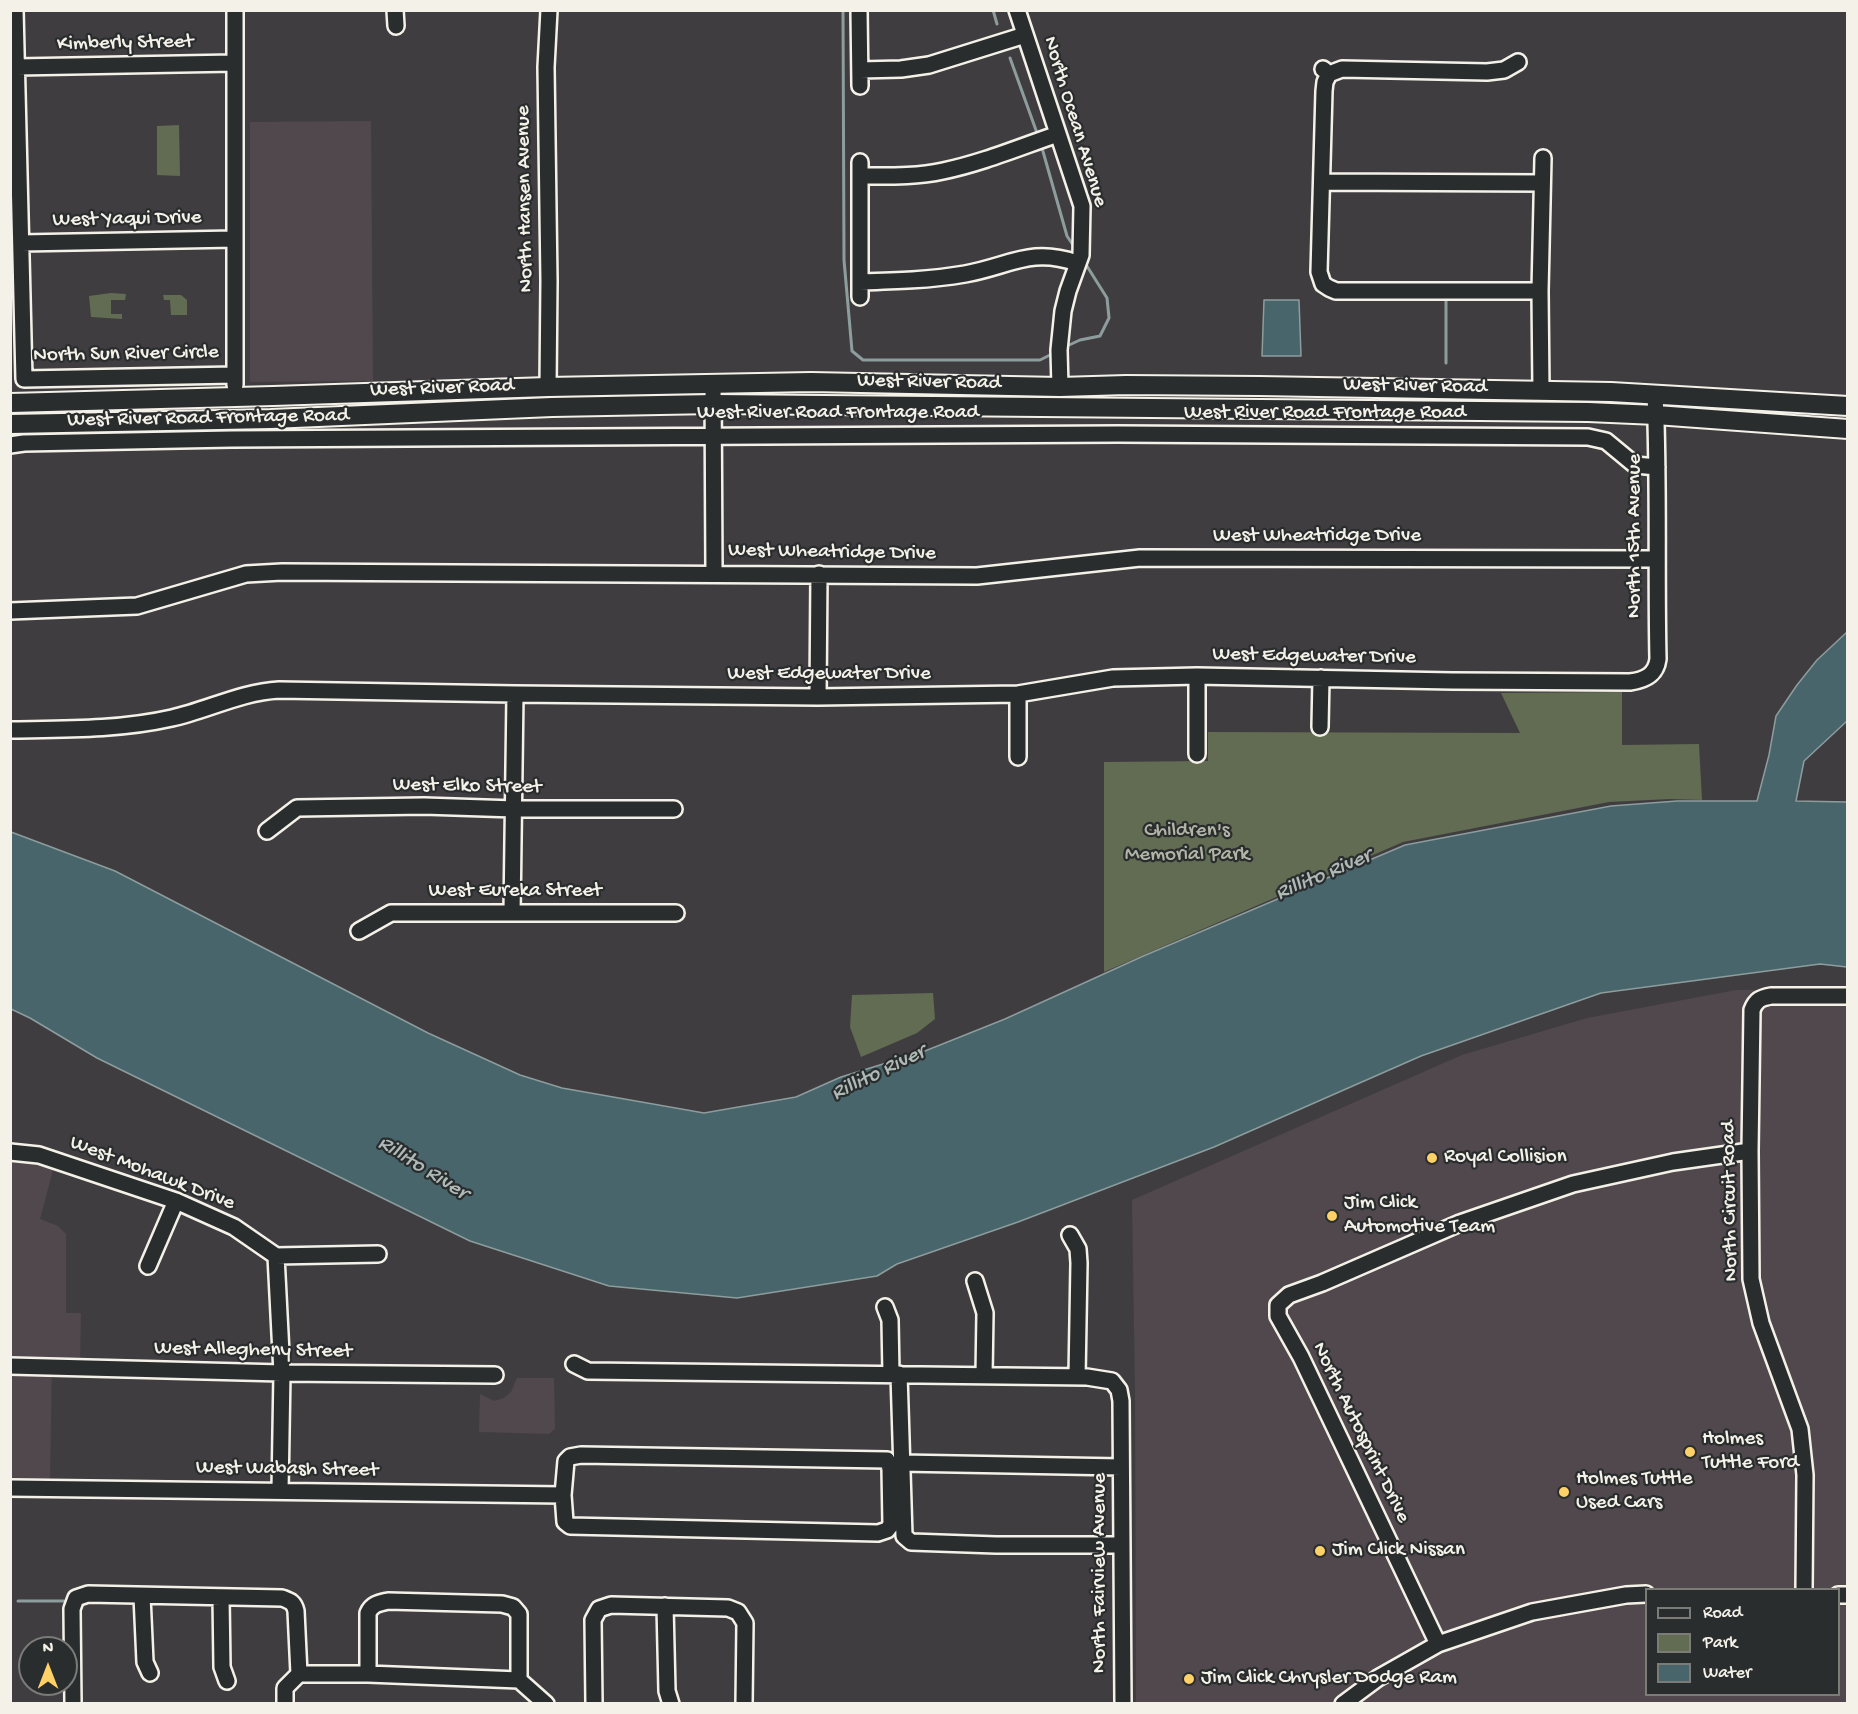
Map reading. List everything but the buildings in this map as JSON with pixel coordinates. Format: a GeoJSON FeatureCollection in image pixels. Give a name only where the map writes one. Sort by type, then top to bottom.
{"type":"FeatureCollection","features":[{"type":"Feature","properties":{"kind":"main road","name":"West River Road"},"geometry":{"type":"LineString","coordinates":[[10,403],[548,387],[811,382],[1060,387],[1126,385],[1541,391],[1655,394],[1848,406]]}},
{"type":"Feature","properties":{"kind":"main road","name":"West River Road"},"geometry":{"type":"LineString","coordinates":[[10,424],[714,404],[1493,411],[1656,415],[1848,429]]}},
{"type":"Feature","properties":{"kind":"street","name":"North Sun River Circle"},"geometry":{"type":"LineString","coordinates":[[15,10],[14,67],[24,380],[236,375]]}},
{"type":"Feature","properties":{"kind":"street","name":"North Sun River Circle"},"geometry":{"type":"LineString","coordinates":[[234,10],[236,397]]}},
{"type":"Feature","properties":{"kind":"street"},"geometry":{"type":"LineString","coordinates":[[395,10],[396,26]]}},
{"type":"Feature","properties":{"kind":"street","name":"North Hansen Avenue"},"geometry":{"type":"LineString","coordinates":[[548,387],[546,67],[549,10]]}},
{"type":"Feature","properties":{"kind":"street"},"geometry":{"type":"LineString","coordinates":[[859,10],[860,86]]}},
{"type":"Feature","properties":{"kind":"street","name":"North Ocean Avenue"},"geometry":{"type":"LineString","coordinates":[[1017,10],[1082,206],[1081,255],[1064,311],[1059,350],[1060,387]]}},
{"type":"Feature","properties":{"kind":"street"},"geometry":{"type":"LineString","coordinates":[[860,70],[901,69],[929,65],[1025,35]]}},
{"type":"Feature","properties":{"kind":"street"},"geometry":{"type":"LineString","coordinates":[[1518,62],[1504,70],[1487,72],[1341,69],[1326,72],[1321,287],[1336,291],[1540,291]]}},
{"type":"Feature","properties":{"kind":"street","name":"Kimberly Street"},"geometry":{"type":"LineString","coordinates":[[14,67],[234,63]]}},
{"type":"Feature","properties":{"kind":"street"},"geometry":{"type":"LineString","coordinates":[[1058,134],[942,172],[916,175],[860,169],[860,290],[968,274],[1034,256],[1061,258],[1077,263]]}},
{"type":"Feature","properties":{"kind":"street"},"geometry":{"type":"LineString","coordinates":[[1541,391],[1540,291],[1543,158]]}},
{"type":"Feature","properties":{"kind":"street"},"geometry":{"type":"LineString","coordinates":[[1323,182],[1542,183]]}},
{"type":"Feature","properties":{"kind":"street","name":"West Yaqui Drive"},"geometry":{"type":"LineString","coordinates":[[21,243],[235,239]]}},
{"type":"Feature","properties":{"kind":"street"},"geometry":{"type":"LineString","coordinates":[[713,383],[714,573]]}},
{"type":"Feature","properties":{"kind":"street","name":"North 15th Avenue"},"geometry":{"type":"LineString","coordinates":[[1654,681],[1658,659],[1655,394]]}},
{"type":"Feature","properties":{"kind":"street","name":"West River Road Frontage Road"},"geometry":{"type":"LineString","coordinates":[[10,446],[24,443],[232,439],[714,436],[1183,434],[1588,437],[1606,441],[1635,465],[1657,467]]}},
{"type":"Feature","properties":{"kind":"street","name":"West Wheatridge Drive"},"geometry":{"type":"LineString","coordinates":[[10,611],[137,606],[246,574],[282,572],[977,576],[1140,558],[1656,559]]}},
{"type":"Feature","properties":{"kind":"street"},"geometry":{"type":"LineString","coordinates":[[818,697],[819,574]]}},
{"type":"Feature","properties":{"kind":"street"},"geometry":{"type":"LineString","coordinates":[[1197,676],[1197,754]]}},
{"type":"Feature","properties":{"kind":"street","name":"West Edgewater Drive"},"geometry":{"type":"LineString","coordinates":[[10,730],[144,724],[192,713],[241,696],[272,690],[818,697],[1018,694],[1113,678],[1197,676],[1452,681],[1654,681]]}},
{"type":"Feature","properties":{"kind":"street"},"geometry":{"type":"LineString","coordinates":[[1320,727],[1321,678]]}},
{"type":"Feature","properties":{"kind":"street"},"geometry":{"type":"LineString","coordinates":[[512,913],[515,694]]}},
{"type":"Feature","properties":{"kind":"street"},"geometry":{"type":"LineString","coordinates":[[1018,694],[1018,757]]}},
{"type":"Feature","properties":{"kind":"street","name":"West Elko Street"},"geometry":{"type":"LineString","coordinates":[[267,831],[297,808],[424,806],[515,809],[674,809]]}},
{"type":"Feature","properties":{"kind":"street","name":"West Eureka Street"},"geometry":{"type":"LineString","coordinates":[[359,931],[391,913],[676,913]]}},
{"type":"Feature","properties":{"kind":"street","name":"North Circuit Road"},"geometry":{"type":"LineString","coordinates":[[1804,1588],[1805,1475],[1800,1429],[1761,1323],[1751,1279],[1752,1011],[1756,1002],[1761,998],[1771,996],[1848,996]]}},
{"type":"Feature","properties":{"kind":"street","name":"North Autosprint Drive"},"geometry":{"type":"LineString","coordinates":[[1438,1644],[1301,1357],[1278,1316],[1278,1305],[1289,1295],[1460,1223],[1573,1184],[1673,1162],[1750,1151]]}},
{"type":"Feature","properties":{"kind":"street","name":"West Mohawk Drive"},"geometry":{"type":"LineString","coordinates":[[10,1152],[39,1155],[176,1201],[234,1227],[276,1256]]}},
{"type":"Feature","properties":{"kind":"street"},"geometry":{"type":"LineString","coordinates":[[148,1266],[176,1201]]}},
{"type":"Feature","properties":{"kind":"street"},"geometry":{"type":"LineString","coordinates":[[574,1364],[588,1371],[1077,1377],[1079,1263],[1078,1250],[1070,1235]]}},
{"type":"Feature","properties":{"kind":"street"},"geometry":{"type":"LineString","coordinates":[[280,1491],[282,1373],[276,1256],[378,1254]]}},
{"type":"Feature","properties":{"kind":"street"},"geometry":{"type":"LineString","coordinates":[[975,1281],[985,1313],[984,1376]]}},
{"type":"Feature","properties":{"kind":"street"},"geometry":{"type":"LineString","coordinates":[[885,1307],[890,1320],[895,1374],[904,1536],[911,1542],[1121,1545]]}},
{"type":"Feature","properties":{"kind":"street","name":"West Allegheny Street"},"geometry":{"type":"LineString","coordinates":[[10,1366],[495,1376]]}},
{"type":"Feature","properties":{"kind":"street","name":"North Fairview Avenue"},"geometry":{"type":"LineString","coordinates":[[1077,1377],[1112,1381],[1117,1385],[1121,1401],[1123,1704]]}},
{"type":"Feature","properties":{"kind":"street"},"geometry":{"type":"LineString","coordinates":[[581,1455],[887,1460],[890,1468],[891,1526],[878,1533],[570,1526],[565,1522],[563,1495],[566,1461],[570,1457],[581,1455]]}},
{"type":"Feature","properties":{"kind":"street"},"geometry":{"type":"LineString","coordinates":[[901,1463],[1121,1467]]}},
{"type":"Feature","properties":{"kind":"street","name":"West Wabash Street"},"geometry":{"type":"LineString","coordinates":[[10,1488],[563,1495]]}},
{"type":"Feature","properties":{"kind":"street"},"geometry":{"type":"LineString","coordinates":[[73,1704],[72,1609],[76,1598],[88,1594],[282,1598],[291,1601],[296,1611],[299,1674]]}},
{"type":"Feature","properties":{"kind":"street"},"geometry":{"type":"LineString","coordinates":[[1343,1704],[1378,1678],[1438,1644],[1532,1612],[1626,1595],[1645,1594]]}},
{"type":"Feature","properties":{"kind":"street"},"geometry":{"type":"LineString","coordinates":[[142,1596],[145,1662],[150,1673]]}},
{"type":"Feature","properties":{"kind":"street"},"geometry":{"type":"LineString","coordinates":[[221,1597],[222,1667],[227,1681]]}},
{"type":"Feature","properties":{"kind":"street"},"geometry":{"type":"LineString","coordinates":[[368,1674],[368,1613],[375,1604],[388,1601],[502,1604],[513,1607],[519,1614],[519,1680]]}},
{"type":"Feature","properties":{"kind":"street"},"geometry":{"type":"LineString","coordinates":[[594,1704],[593,1620],[599,1609],[611,1605],[728,1608],[738,1612],[744,1623],[744,1704]]}},
{"type":"Feature","properties":{"kind":"street"},"geometry":{"type":"LineString","coordinates":[[665,1606],[667,1691],[670,1704]]}},
{"type":"Feature","properties":{"kind":"street"},"geometry":{"type":"LineString","coordinates":[[285,1704],[285,1688],[299,1674],[368,1674],[519,1680],[546,1704]]}},
{"type":"Feature","properties":{"kind":"shaded area"},"geometry":{"type":"Polygon","coordinates":[[[371,121],[373,381],[250,382],[250,122],[371,121]]]}},
{"type":"Feature","properties":{"kind":"shaded area"},"geometry":{"type":"Polygon","coordinates":[[[1847,989],[1847,1703],[1136,1703],[1132,1200],[1462,1055],[1587,1018],[1736,990],[1847,989]]]}},
{"type":"Feature","properties":{"kind":"shaded area"},"geometry":{"type":"Polygon","coordinates":[[[11,1159],[33,1160],[54,1166],[40,1219],[58,1226],[66,1234],[66,1313],[81,1313],[80,1363],[52,1362],[50,1480],[11,1479],[11,1159]]]}},
{"type":"Feature","properties":{"kind":"shaded area"},"geometry":{"type":"Polygon","coordinates":[[[517,1378],[554,1378],[555,1429],[549,1434],[479,1432],[480,1394],[494,1401],[504,1398],[511,1392],[517,1378]]]}},
{"type":"Feature","properties":{"kind":"green space"},"geometry":{"type":"Polygon","coordinates":[[[179,125],[180,176],[157,175],[157,126],[179,125]]]}},
{"type":"Feature","properties":{"kind":"green space"},"geometry":{"type":"Polygon","coordinates":[[[111,293],[126,294],[125,300],[111,300],[111,314],[122,314],[122,319],[91,317],[89,296],[111,293]]]}},
{"type":"Feature","properties":{"kind":"green space"},"geometry":{"type":"Polygon","coordinates":[[[163,295],[181,295],[187,300],[187,315],[171,315],[170,300],[164,300],[163,295]]]}},
{"type":"Feature","properties":{"kind":"green space","name":"Children's Memorial Park"},"geometry":{"type":"Polygon","coordinates":[[[1622,692],[1622,745],[1699,744],[1702,800],[1609,802],[1403,842],[1104,972],[1104,762],[1208,761],[1208,732],[1520,733],[1501,693],[1622,692]]]}},
{"type":"Feature","properties":{"kind":"green space"},"geometry":{"type":"Polygon","coordinates":[[[933,993],[935,1019],[917,1033],[861,1057],[850,1027],[852,995],[933,993]]]}},
{"type":"Feature","properties":{"kind":"water"},"geometry":{"type":"Polygon","coordinates":[[[1264,300],[1299,300],[1301,356],[1262,356],[1264,300]]]}},
{"type":"Feature","properties":{"kind":"water","name":"Rillito River"},"geometry":{"type":"Polygon","coordinates":[[[1847,632],[1847,721],[1804,761],[1796,801],[1847,802],[1847,967],[1820,964],[1601,993],[1421,1056],[1214,1147],[1018,1222],[897,1264],[877,1276],[737,1298],[609,1286],[470,1241],[97,1058],[11,1009],[11,832],[115,871],[428,1033],[520,1075],[562,1088],[704,1113],[796,1097],[841,1077],[925,1051],[1005,1019],[1141,957],[1405,845],[1611,806],[1677,801],[1757,801],[1776,716],[1817,660],[1847,632]]]}},
{"type":"Feature","properties":{"kind":"waterway"},"geometry":{"type":"LineString","coordinates":[[843,10],[844,260],[852,351],[863,360],[1040,360],[1052,354]]}},
{"type":"Feature","properties":{"kind":"waterway"},"geometry":{"type":"LineString","coordinates":[[993,10],[997,24]]}},
{"type":"Feature","properties":{"kind":"waterway"},"geometry":{"type":"LineString","coordinates":[[1010,58],[1037,133]]}},
{"type":"Feature","properties":{"kind":"waterway"},"geometry":{"type":"LineString","coordinates":[[1042,148],[1067,236],[1075,248]]}},
{"type":"Feature","properties":{"kind":"waterway"},"geometry":{"type":"LineString","coordinates":[[1067,346],[1080,340],[1100,336],[1109,318],[1107,298],[1085,263]]}},
{"type":"Feature","properties":{"kind":"waterway"},"geometry":{"type":"LineString","coordinates":[[1446,299],[1446,363]]}},
{"type":"Feature","properties":{"kind":"waterway"},"geometry":{"type":"LineString","coordinates":[[18,1601],[64,1601]]}},
{"type":"Feature","properties":{"kind":"place","name":"Royal Collision"},"geometry":{"type":"Point","coordinates":[1432,1158]}},
{"type":"Feature","properties":{"kind":"place","name":"Jim Click Automotive Team"},"geometry":{"type":"Point","coordinates":[1332,1216]}},
{"type":"Feature","properties":{"kind":"place","name":"Holmes Tuttle Ford"},"geometry":{"type":"Point","coordinates":[1690,1452]}},
{"type":"Feature","properties":{"kind":"place","name":"Holmes Tuttle Used Cars"},"geometry":{"type":"Point","coordinates":[1564,1492]}},
{"type":"Feature","properties":{"kind":"place","name":"Jim Click Nissan"},"geometry":{"type":"Point","coordinates":[1320,1551]}},
{"type":"Feature","properties":{"kind":"place","name":"Jim Click Chrysler Dodge Ram"},"geometry":{"type":"Point","coordinates":[1189,1679]}}]}
